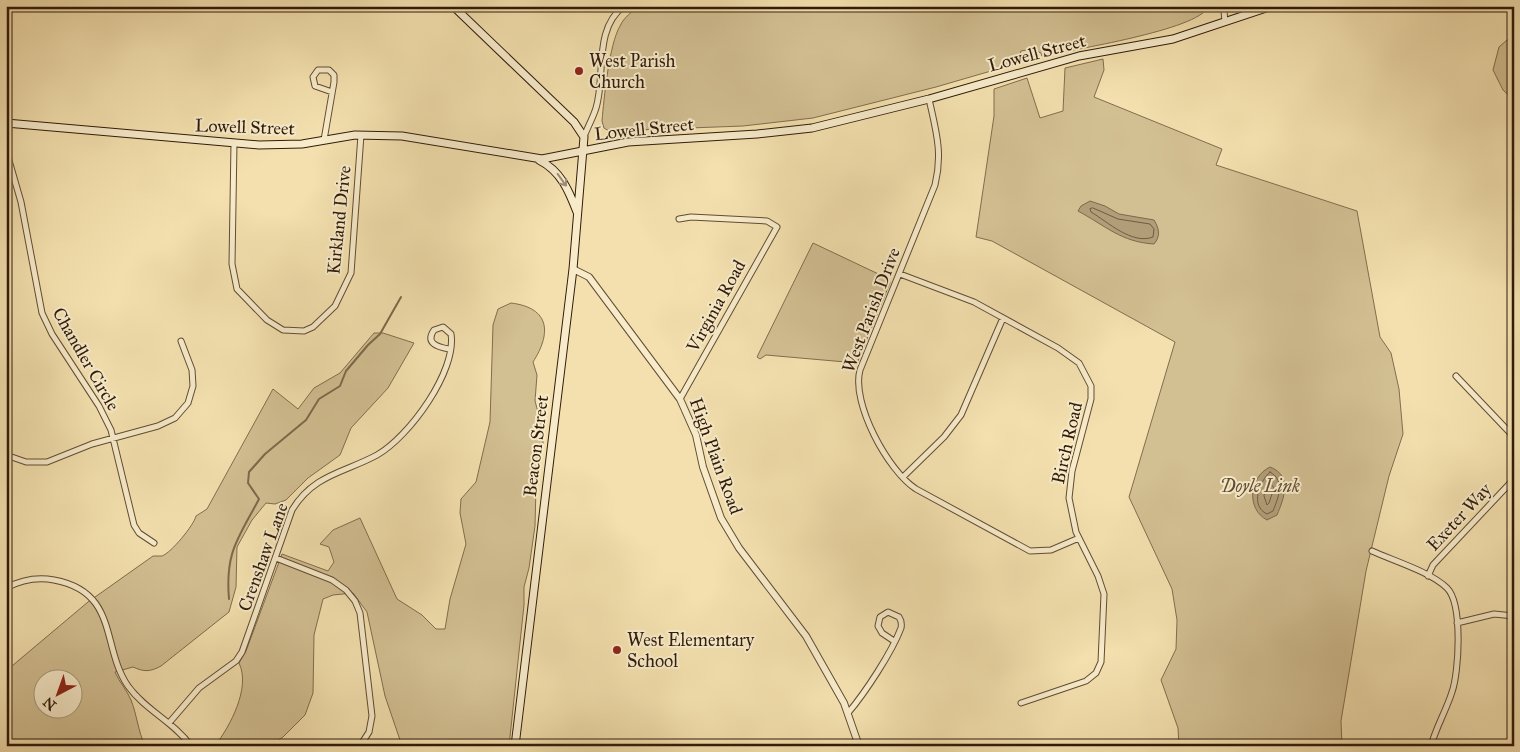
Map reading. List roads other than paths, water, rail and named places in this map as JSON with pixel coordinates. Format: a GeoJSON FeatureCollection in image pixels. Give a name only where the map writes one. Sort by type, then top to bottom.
{"type":"FeatureCollection","features":[{"type":"Feature","properties":{"kind":"main road"},"geometry":{"type":"LineString","coordinates":[[453,6],[574,122],[584,137]]}},
{"type":"Feature","properties":{"kind":"main road","name":"Lowell Street"},"geometry":{"type":"LineString","coordinates":[[6,123],[234,144],[282,145],[361,135],[402,136],[531,159],[561,156],[628,142],[798,130],[929,99],[1079,56],[1165,40],[1272,6]]}},
{"type":"Feature","properties":{"kind":"main road","name":"Beacon Street"},"geometry":{"type":"LineString","coordinates":[[515,746],[573,269],[584,137]]}},
{"type":"Feature","properties":{"kind":"main road"},"geometry":{"type":"LineString","coordinates":[[531,159],[548,165],[556,172],[566,186],[578,215]]}},
{"type":"Feature","properties":{"kind":"street"},"geometry":{"type":"LineString","coordinates":[[584,137],[596,108],[604,43],[610,20],[624,6]]}},
{"type":"Feature","properties":{"kind":"street"},"geometry":{"type":"LineString","coordinates":[[1221,6],[1224,11],[1225,22]]}},
{"type":"Feature","properties":{"kind":"street"},"geometry":{"type":"LineString","coordinates":[[324,140],[332,92],[334,80],[333,73],[327,69],[318,70],[313,77],[315,86],[332,92]]}},
{"type":"Feature","properties":{"kind":"street","name":"West Parish Drive"},"geometry":{"type":"LineString","coordinates":[[929,99],[939,146],[939,169],[935,185],[863,363],[857,382],[859,397],[873,430],[903,477],[916,489],[1030,551],[1051,550],[1079,538]]}},
{"type":"Feature","properties":{"kind":"street","name":"Kirkland Drive"},"geometry":{"type":"LineString","coordinates":[[234,144],[232,264],[237,289],[267,320],[283,330],[298,332],[313,327],[325,317],[341,297],[351,273],[361,135]]}},
{"type":"Feature","properties":{"kind":"street","name":"Chandler Circle"},"geometry":{"type":"LineString","coordinates":[[6,150],[21,202],[42,313],[69,363],[99,406],[113,438],[134,526],[143,537],[154,544]]}},
{"type":"Feature","properties":{"kind":"street","name":"Virginia Road"},"geometry":{"type":"LineString","coordinates":[[679,219],[691,217],[768,221],[777,227],[680,399]]}},
{"type":"Feature","properties":{"kind":"street","name":"High Plain Road"},"geometry":{"type":"LineString","coordinates":[[573,269],[589,277],[680,399],[696,435],[703,467],[722,518],[739,548],[806,636],[848,713],[859,746]]}},
{"type":"Feature","properties":{"kind":"street","name":"Birch Road"},"geometry":{"type":"LineString","coordinates":[[900,274],[959,296],[1071,356],[1079,363],[1089,380],[1091,399],[1069,490],[1070,508],[1079,538],[1098,576],[1104,594],[1100,666],[1093,676],[1086,681],[1021,703]]}},
{"type":"Feature","properties":{"kind":"street"},"geometry":{"type":"LineString","coordinates":[[903,477],[944,436],[961,415],[1002,318]]}},
{"type":"Feature","properties":{"kind":"street"},"geometry":{"type":"LineString","coordinates":[[444,327],[449,331],[452,337],[449,349],[434,345],[431,336],[434,330],[444,327]]}},
{"type":"Feature","properties":{"kind":"street"},"geometry":{"type":"LineString","coordinates":[[6,455],[20,461],[41,463],[167,422],[179,415],[187,406],[192,392],[193,377],[181,341]]}},
{"type":"Feature","properties":{"kind":"street","name":"Crenshaw Lane"},"geometry":{"type":"LineString","coordinates":[[169,723],[199,688],[236,661],[242,652],[292,510],[300,497],[318,481],[377,455],[394,442],[434,395],[449,349]]}},
{"type":"Feature","properties":{"kind":"street"},"geometry":{"type":"LineString","coordinates":[[1456,376],[1514,438]]}},
{"type":"Feature","properties":{"kind":"street","name":"Exeter Way"},"geometry":{"type":"LineString","coordinates":[[1428,576],[1433,565],[1514,478]]}},
{"type":"Feature","properties":{"kind":"street"},"geometry":{"type":"LineString","coordinates":[[1372,551],[1428,576],[1442,585],[1451,594],[1456,608],[1454,687],[1432,746]]}},
{"type":"Feature","properties":{"kind":"street"},"geometry":{"type":"LineString","coordinates":[[276,558],[332,580],[346,590],[360,612],[372,716],[369,732],[360,746]]}},
{"type":"Feature","properties":{"kind":"street"},"geometry":{"type":"LineString","coordinates":[[6,588],[28,580],[48,579],[68,584],[86,595],[101,611],[106,622],[118,666],[127,684],[136,695],[169,723],[191,746]]}},
{"type":"Feature","properties":{"kind":"street"},"geometry":{"type":"LineString","coordinates":[[848,713],[871,681],[894,641],[901,628],[901,621],[895,614],[888,612],[880,617],[878,626],[882,633],[894,641]]}},
{"type":"Feature","properties":{"kind":"street"},"geometry":{"type":"LineString","coordinates":[[1457,623],[1494,614],[1514,616]]}},
{"type":"Feature","properties":{"kind":"water"},"geometry":{"type":"Polygon","coordinates":[[[1090,201],[1105,206],[1119,214],[1154,220],[1157,226],[1158,238],[1154,244],[1142,243],[1123,237],[1078,211],[1081,206],[1090,201]]]}},
{"type":"Feature","properties":{"kind":"water"},"geometry":{"type":"Polygon","coordinates":[[[1270,467],[1282,476],[1285,488],[1277,515],[1267,520],[1260,515],[1256,508],[1253,501],[1253,493],[1254,485],[1258,478],[1270,467]]]}},
{"type":"Feature","properties":{"kind":"waterway"},"geometry":{"type":"LineString","coordinates":[[229,599],[228,583],[231,557],[239,536],[259,499],[248,483],[249,472],[265,454],[306,420],[319,399],[340,386],[346,371],[380,334],[401,297]]}},
{"type":"Feature","properties":{"kind":"place","name":"West Parish Church"},"geometry":{"type":"Point","coordinates":[579,71]}},
{"type":"Feature","properties":{"kind":"place","name":"West Elementary School"},"geometry":{"type":"Point","coordinates":[617,650]}},
{"type":"Feature","properties":{"kind":"park label","name":"Doyle Link"},"geometry":{"type":"Point","coordinates":[1260,486]}}]}
